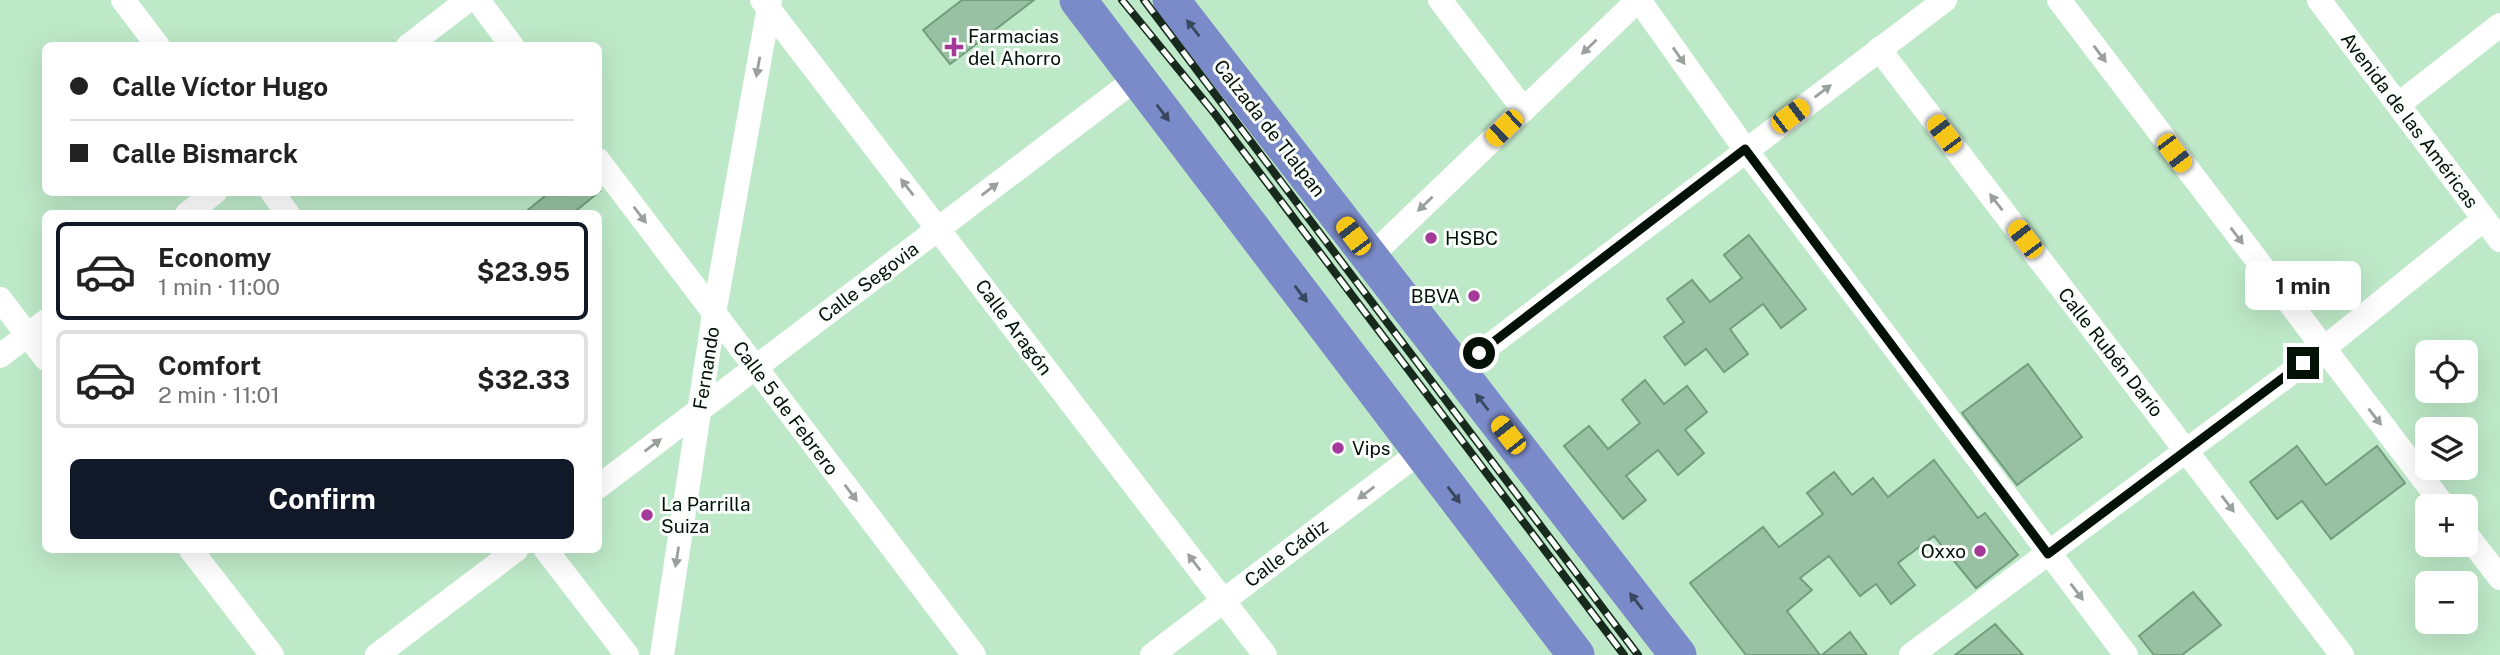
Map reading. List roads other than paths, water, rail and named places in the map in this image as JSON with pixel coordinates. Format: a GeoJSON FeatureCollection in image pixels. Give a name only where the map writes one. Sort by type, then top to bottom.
{"type":"FeatureCollection","features":[{"type":"Feature","properties":{"kind":"highway"},"geometry":{"type":"LineString","coordinates":[[1078,0],[1576,655]]}},
{"type":"Feature","properties":{"kind":"highway","name":"Calzada de Tlalpan"},"geometry":{"type":"LineString","coordinates":[[1171,0],[1678,655]]}},
{"type":"Feature","properties":{"kind":"street"},"geometry":{"type":"LineString","coordinates":[[123,0],[155,42]]}},
{"type":"Feature","properties":{"kind":"street"},"geometry":{"type":"LineString","coordinates":[[413,42],[468,0]]}},
{"type":"Feature","properties":{"kind":"street"},"geometry":{"type":"LineString","coordinates":[[478,0],[509,42]]}},
{"type":"Feature","properties":{"kind":"street"},"geometry":{"type":"LineString","coordinates":[[1440,0],[1524,110]]}},
{"type":"Feature","properties":{"kind":"street"},"geometry":{"type":"LineString","coordinates":[[1370,257],[1639,0],[1745,149],[2126,655]]}},
{"type":"Feature","properties":{"kind":"street"},"geometry":{"type":"LineString","coordinates":[[1457,370],[1745,149],[1945,0]]}},
{"type":"Feature","properties":{"kind":"street"},"geometry":{"type":"LineString","coordinates":[[2059,0],[2435,494]]}},
{"type":"Feature","properties":{"kind":"street","name":"Avenida de las Américas"},"geometry":{"type":"LineString","coordinates":[[2319,0],[2500,240]]}},
{"type":"Feature","properties":{"kind":"street","name":"Calle Aragón"},"geometry":{"type":"LineString","coordinates":[[767,3],[1265,655]]}},
{"type":"Feature","properties":{"kind":"street","name":"Fernando"},"geometry":{"type":"LineString","coordinates":[[662,655],[714,314],[767,3]]}},
{"type":"Feature","properties":{"kind":"street"},"geometry":{"type":"LineString","coordinates":[[2399,104],[2500,25]]}},
{"type":"Feature","properties":{"kind":"street","name":"Calle Rubén Darío"},"geometry":{"type":"LineString","coordinates":[[1879,49],[2342,655]]}},
{"type":"Feature","properties":{"kind":"street","name":"Calle Segovia"},"geometry":{"type":"LineString","coordinates":[[602,484],[1137,78]]}},
{"type":"Feature","properties":{"kind":"street","name":"Calle 5 de Febrero"},"geometry":{"type":"LineString","coordinates":[[602,165],[974,655]]}},
{"type":"Feature","properties":{"kind":"street"},"geometry":{"type":"LineString","coordinates":[[192,210],[210,196]]}},
{"type":"Feature","properties":{"kind":"street"},"geometry":{"type":"LineString","coordinates":[[1912,655],[2323,349],[2484,219]]}},
{"type":"Feature","properties":{"kind":"street"},"geometry":{"type":"LineString","coordinates":[[0,299],[36,328],[42,347]]}},
{"type":"Feature","properties":{"kind":"street"},"geometry":{"type":"LineString","coordinates":[[0,356],[36,328]]}},
{"type":"Feature","properties":{"kind":"street","name":"Calle Cádiz"},"geometry":{"type":"LineString","coordinates":[[1152,655],[1421,451]]}},
{"type":"Feature","properties":{"kind":"street"},"geometry":{"type":"LineString","coordinates":[[2478,550],[2500,578]]}},
{"type":"Feature","properties":{"kind":"street"},"geometry":{"type":"LineString","coordinates":[[193,553],[272,655]]}},
{"type":"Feature","properties":{"kind":"street"},"geometry":{"type":"LineString","coordinates":[[377,655],[512,553]]}},
{"type":"Feature","properties":{"kind":"street"},"geometry":{"type":"LineString","coordinates":[[548,553],[627,655]]}},
{"type":"Feature","properties":{"kind":"railway"},"geometry":{"type":"LineString","coordinates":[[1122,0],[1215,114],[1624,655]]}},
{"type":"Feature","properties":{"kind":"railway"},"geometry":{"type":"LineString","coordinates":[[1144,0],[1638,655]]}},
{"type":"Feature","properties":{"kind":"place","name":"Farmacias del Ahorro"},"geometry":{"type":"Point","coordinates":[954,47]}},
{"type":"Feature","properties":{"kind":"place","name":"HSBC"},"geometry":{"type":"Point","coordinates":[1431,238]}},
{"type":"Feature","properties":{"kind":"place","name":"BBVA"},"geometry":{"type":"Point","coordinates":[1474,296]}},
{"type":"Feature","properties":{"kind":"place","name":"Vips"},"geometry":{"type":"Point","coordinates":[1338,448]}},
{"type":"Feature","properties":{"kind":"place","name":"La Parrilla Suiza"},"geometry":{"type":"Point","coordinates":[647,515]}},
{"type":"Feature","properties":{"kind":"place","name":"Oxxo"},"geometry":{"type":"Point","coordinates":[1980,551]}}]}
